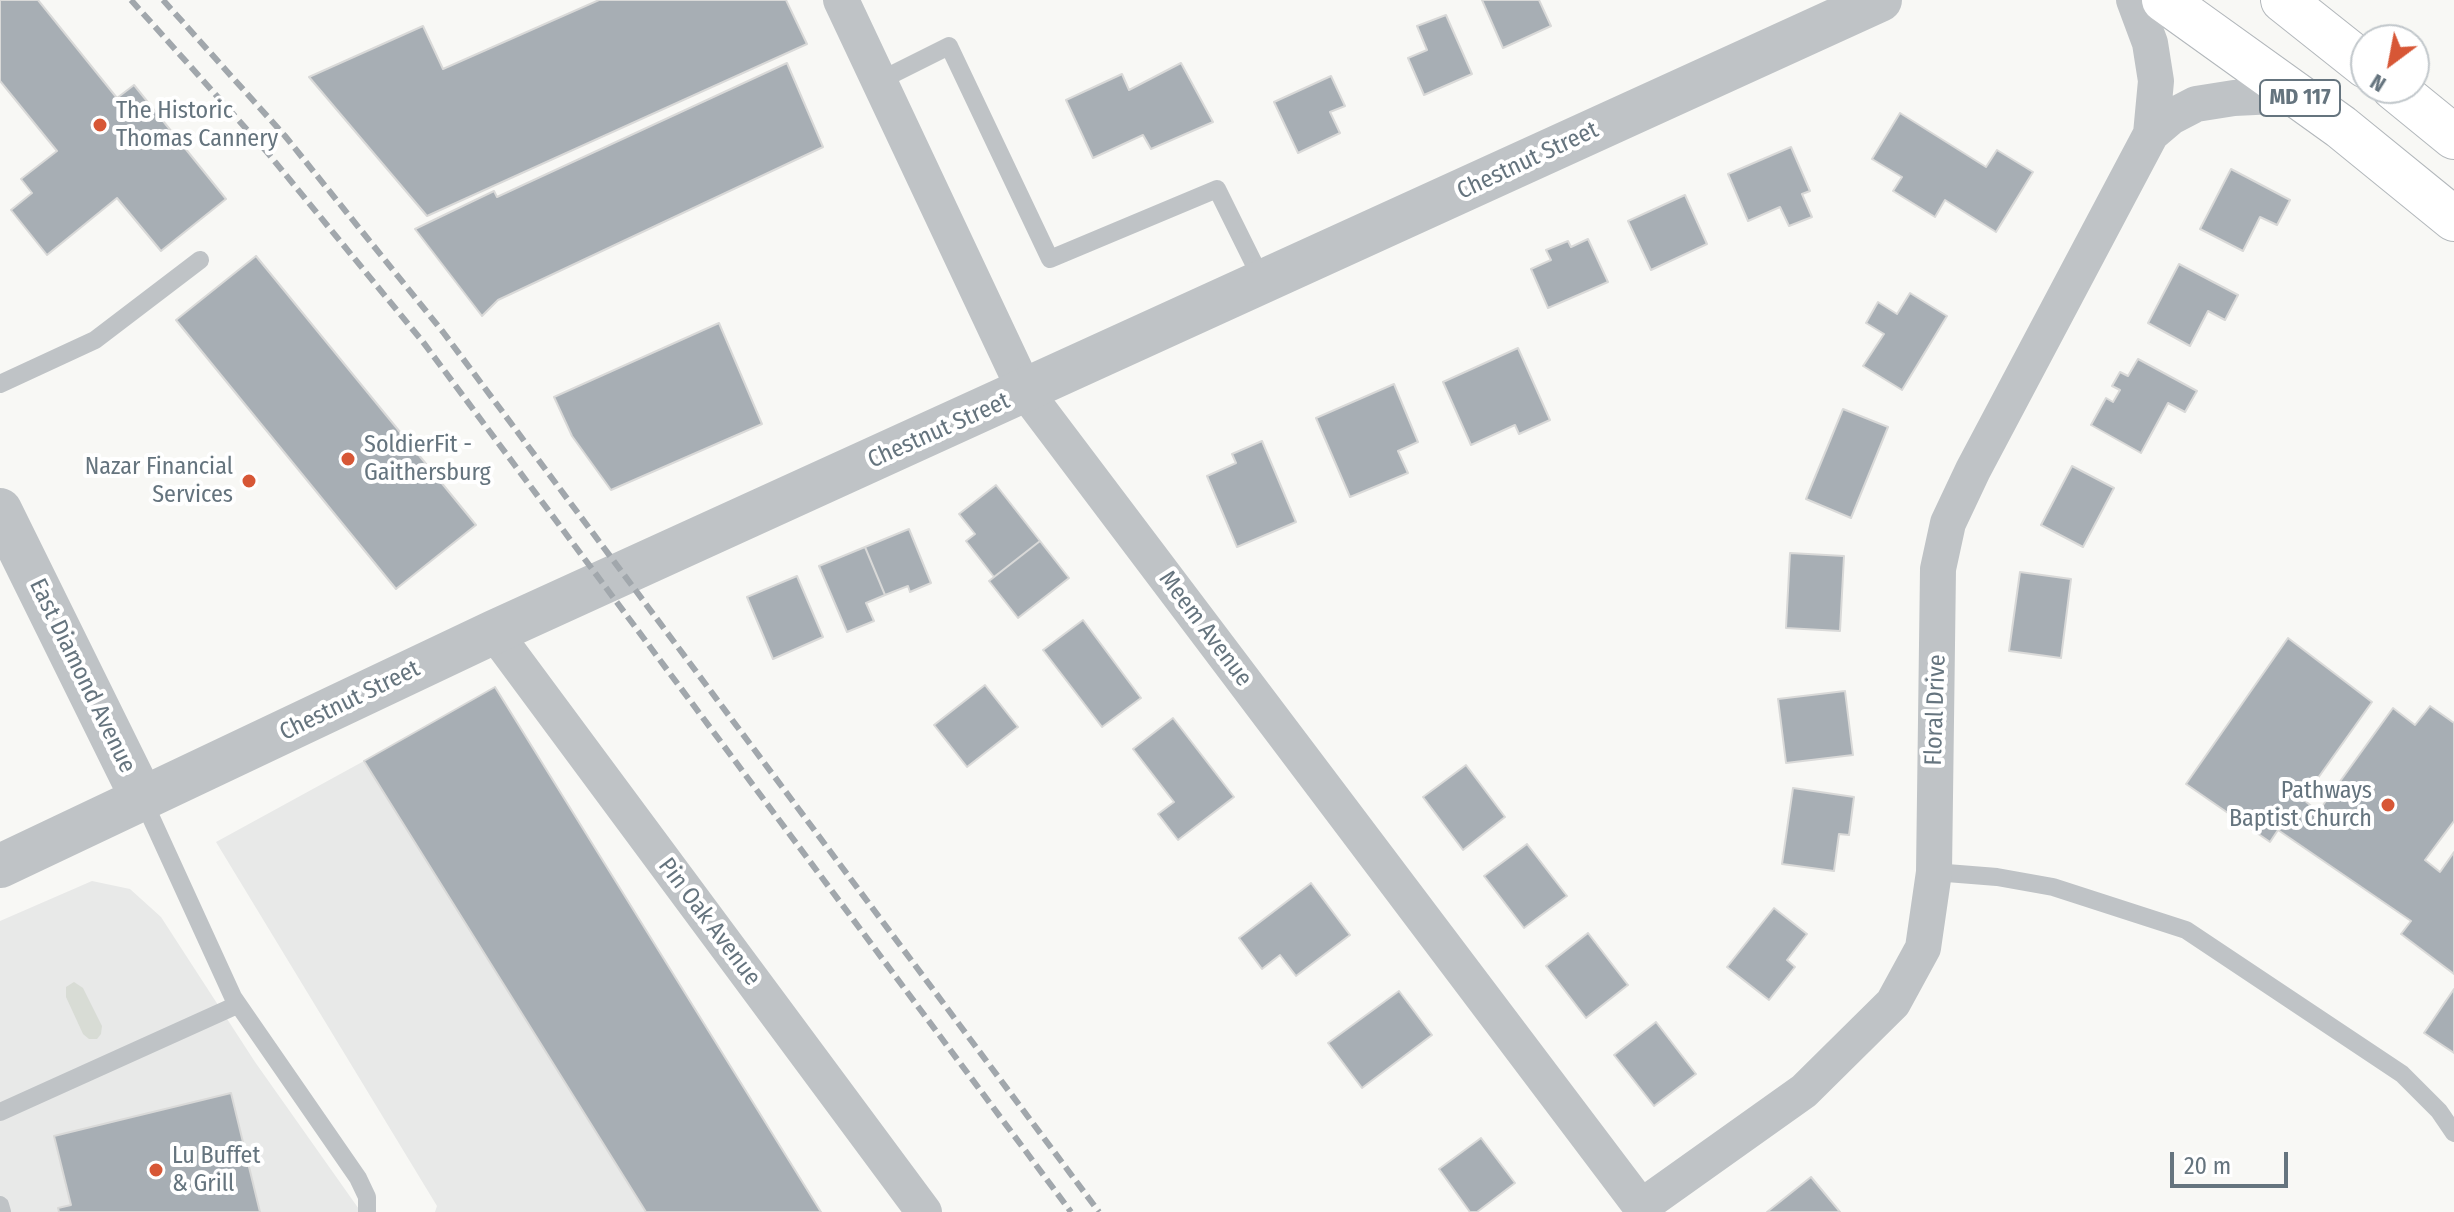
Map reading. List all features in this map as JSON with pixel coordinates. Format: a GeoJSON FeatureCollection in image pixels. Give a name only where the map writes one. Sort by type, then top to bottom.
{"type":"FeatureCollection","features":[{"type":"Feature","properties":{"kind":"main road","name":"MD 117"},"geometry":{"type":"LineString","coordinates":[[2164,0],[2361,143],[2454,219]]}},
{"type":"Feature","properties":{"kind":"main road","name":"MD 117"},"geometry":{"type":"LineString","coordinates":[[2283,0],[2317,17],[2350,50]]}},
{"type":"Feature","properties":{"kind":"main road"},"geometry":{"type":"LineString","coordinates":[[2414,104],[2454,137]]}},
{"type":"Feature","properties":{"kind":"street","name":"Meem Avenue"},"geometry":{"type":"LineString","coordinates":[[841,0],[1025,391],[1643,1210]]}},
{"type":"Feature","properties":{"kind":"street","name":"Chestnut Street"},"geometry":{"type":"LineString","coordinates":[[0,866],[494,632],[1880,0]]}},
{"type":"Feature","properties":{"kind":"street","name":"Floral Drive"},"geometry":{"type":"LineString","coordinates":[[2134,0],[2150,43],[2156,81],[2151,134]]}},
{"type":"Feature","properties":{"kind":"street","name":"Floral Drive"},"geometry":{"type":"LineString","coordinates":[[1643,1210],[1804,1091],[1893,1003],[1923,948],[1934,872],[1938,569],[1948,523],[2151,134],[2171,117],[2196,104],[2234,98],[2296,95]]}},
{"type":"Feature","properties":{"kind":"street","name":"East Diamond Avenue"},"geometry":{"type":"LineString","coordinates":[[0,510],[143,800]]}},
{"type":"Feature","properties":{"kind":"street","name":"Pin Oak Avenue"},"geometry":{"type":"LineString","coordinates":[[494,632],[924,1212]]}},
{"type":"Feature","properties":{"kind":"lane"},"geometry":{"type":"LineString","coordinates":[[879,81],[949,46],[1050,259],[1217,189],[1263,282]]}},
{"type":"Feature","properties":{"kind":"lane"},"geometry":{"type":"LineString","coordinates":[[0,384],[95,340],[200,260]]}},
{"type":"Feature","properties":{"kind":"lane"},"geometry":{"type":"LineString","coordinates":[[143,800],[237,1005],[358,1178],[367,1197],[367,1212]]}},
{"type":"Feature","properties":{"kind":"lane"},"geometry":{"type":"LineString","coordinates":[[1934,872],[1997,877],[2053,887],[2186,930],[2402,1074],[2439,1111],[2454,1133]]}},
{"type":"Feature","properties":{"kind":"lane"},"geometry":{"type":"LineString","coordinates":[[0,1112],[237,1005]]}},
{"type":"Feature","properties":{"kind":"lane"},"geometry":{"type":"LineString","coordinates":[[0,1205],[2,1212]]}},
{"type":"Feature","properties":{"kind":"shaded area"},"geometry":{"type":"Polygon","coordinates":[[[364,761],[646,1212],[435,1212],[437,1206],[216,842],[364,761]]]}},
{"type":"Feature","properties":{"kind":"shaded area"},"geometry":{"type":"Polygon","coordinates":[[[92,881],[130,889],[161,917],[255,1062],[361,1212],[0,1212],[0,921],[92,881]]]}},
{"type":"Feature","properties":{"kind":"shaded area"},"geometry":{"type":"Polygon","coordinates":[[[74,982],[83,988],[102,1026],[97,1039],[89,1039],[83,1034],[66,997],[66,987],[74,982]]]}},
{"type":"Feature","properties":{"kind":"building","name":"The Historic Thomas Cannery"},"geometry":{"type":"Polygon","coordinates":[[[0,0],[38,0],[117,98],[134,85],[226,199],[161,251],[117,198],[47,255],[11,210],[32,193],[21,179],[57,151],[0,81],[0,0]]]}},
{"type":"Feature","properties":{"kind":"building"},"geometry":{"type":"Polygon","coordinates":[[[599,0],[786,0],[807,44],[427,216],[309,77],[423,26],[443,69],[599,0]]]}},
{"type":"Feature","properties":{"kind":"building"},"geometry":{"type":"Polygon","coordinates":[[[1482,0],[1539,0],[1551,26],[1503,48],[1482,0]]]}},
{"type":"Feature","properties":{"kind":"building"},"geometry":{"type":"Polygon","coordinates":[[[1446,15],[1472,74],[1424,95],[1408,58],[1427,50],[1417,26],[1446,15]]]}},
{"type":"Feature","properties":{"kind":"building"},"geometry":{"type":"Polygon","coordinates":[[[787,63],[823,147],[498,300],[482,316],[415,229],[494,191],[497,197],[787,63]]]}},
{"type":"Feature","properties":{"kind":"building"},"geometry":{"type":"Polygon","coordinates":[[[1181,63],[1213,122],[1151,149],[1143,135],[1093,158],[1066,100],[1122,74],[1129,90],[1181,63]]]}},
{"type":"Feature","properties":{"kind":"building"},"geometry":{"type":"Polygon","coordinates":[[[1331,76],[1345,106],[1330,112],[1340,133],[1298,153],[1274,102],[1331,76]]]}},
{"type":"Feature","properties":{"kind":"building"},"geometry":{"type":"Polygon","coordinates":[[[1900,113],[1986,167],[1997,150],[2033,172],[1996,232],[1945,200],[1935,217],[1893,191],[1902,177],[1872,159],[1900,113]]]}},
{"type":"Feature","properties":{"kind":"building"},"geometry":{"type":"Polygon","coordinates":[[[1791,147],[1810,191],[1802,194],[1812,217],[1789,226],[1780,207],[1748,221],[1728,174],[1791,147]]]}},
{"type":"Feature","properties":{"kind":"building"},"geometry":{"type":"Polygon","coordinates":[[[2231,169],[2290,200],[2277,225],[2260,217],[2243,251],[2200,229],[2231,169]]]}},
{"type":"Feature","properties":{"kind":"building"},"geometry":{"type":"Polygon","coordinates":[[[1685,195],[1707,244],[1651,270],[1628,221],[1685,195]]]}},
{"type":"Feature","properties":{"kind":"building"},"geometry":{"type":"Polygon","coordinates":[[[1588,239],[1608,282],[1548,308],[1531,269],[1551,260],[1546,250],[1568,241],[1571,247],[1588,239]]]}},
{"type":"Feature","properties":{"kind":"building"},"geometry":{"type":"Polygon","coordinates":[[[256,256],[476,525],[396,589],[176,320],[256,256]]]}},
{"type":"Feature","properties":{"kind":"building"},"geometry":{"type":"Polygon","coordinates":[[[2179,264],[2238,295],[2225,320],[2208,311],[2190,346],[2148,323],[2179,264]]]}},
{"type":"Feature","properties":{"kind":"building"},"geometry":{"type":"Polygon","coordinates":[[[1910,293],[1947,316],[1902,390],[1863,366],[1884,334],[1866,323],[1878,302],[1897,314],[1910,293]]]}},
{"type":"Feature","properties":{"kind":"building"},"geometry":{"type":"Polygon","coordinates":[[[719,323],[762,424],[611,490],[572,436],[554,397],[719,323]]]}},
{"type":"Feature","properties":{"kind":"building"},"geometry":{"type":"Polygon","coordinates":[[[1518,348],[1550,420],[1519,434],[1515,425],[1471,445],[1443,382],[1518,348]]]}},
{"type":"Feature","properties":{"kind":"building"},"geometry":{"type":"Polygon","coordinates":[[[2138,359],[2197,391],[2185,412],[2168,403],[2141,453],[2091,425],[2106,398],[2113,402],[2120,390],[2112,386],[2120,372],[2128,376],[2138,359]]]}},
{"type":"Feature","properties":{"kind":"building"},"geometry":{"type":"Polygon","coordinates":[[[1394,384],[1418,442],[1398,451],[1408,473],[1350,497],[1316,418],[1394,384]]]}},
{"type":"Feature","properties":{"kind":"building"},"geometry":{"type":"Polygon","coordinates":[[[1843,409],[1888,427],[1851,518],[1806,499],[1843,409]]]}},
{"type":"Feature","properties":{"kind":"building"},"geometry":{"type":"Polygon","coordinates":[[[1262,441],[1296,522],[1237,547],[1207,476],[1236,463],[1232,454],[1262,441]]]}},
{"type":"Feature","properties":{"kind":"building"},"geometry":{"type":"Polygon","coordinates":[[[2072,466],[2114,488],[2083,547],[2041,525],[2072,466]]]}},
{"type":"Feature","properties":{"kind":"building"},"geometry":{"type":"Polygon","coordinates":[[[996,485],[1040,541],[994,577],[966,541],[975,534],[959,514],[996,485]]]}},
{"type":"Feature","properties":{"kind":"building"},"geometry":{"type":"Polygon","coordinates":[[[909,529],[931,583],[910,592],[908,586],[885,595],[865,547],[909,529]]]}},
{"type":"Feature","properties":{"kind":"building"},"geometry":{"type":"Polygon","coordinates":[[[1040,541],[1069,578],[1018,618],[989,581],[1040,541]]]}},
{"type":"Feature","properties":{"kind":"building"},"geometry":{"type":"Polygon","coordinates":[[[865,547],[885,595],[866,603],[874,621],[847,632],[819,566],[865,547]]]}},
{"type":"Feature","properties":{"kind":"building"},"geometry":{"type":"Polygon","coordinates":[[[1790,553],[1844,556],[1840,631],[1786,628],[1790,553]]]}},
{"type":"Feature","properties":{"kind":"building"},"geometry":{"type":"Polygon","coordinates":[[[2020,572],[2071,579],[2061,658],[2009,651],[2020,572]]]}},
{"type":"Feature","properties":{"kind":"building"},"geometry":{"type":"Polygon","coordinates":[[[797,576],[823,637],[773,659],[747,597],[797,576]]]}},
{"type":"Feature","properties":{"kind":"building"},"geometry":{"type":"Polygon","coordinates":[[[1083,620],[1141,698],[1102,727],[1043,650],[1083,620]]]}},
{"type":"Feature","properties":{"kind":"building","name":"Pathways Baptist Church"},"geometry":{"type":"Polygon","coordinates":[[[2288,638],[2372,702],[2303,799],[2318,812],[2393,708],[2415,725],[2430,706],[2454,723],[2454,821],[2425,860],[2440,872],[2454,852],[2454,974],[2401,934],[2411,921],[2278,830],[2270,842],[2186,784],[2288,638]]]}},
{"type":"Feature","properties":{"kind":"building"},"geometry":{"type":"Polygon","coordinates":[[[985,685],[1018,727],[967,767],[934,725],[985,685]]]}},
{"type":"Feature","properties":{"kind":"building"},"geometry":{"type":"Polygon","coordinates":[[[495,687],[821,1212],[646,1212],[364,761],[495,687]]]}},
{"type":"Feature","properties":{"kind":"building"},"geometry":{"type":"Polygon","coordinates":[[[1845,691],[1853,755],[1786,763],[1778,699],[1845,691]]]}},
{"type":"Feature","properties":{"kind":"building"},"geometry":{"type":"Polygon","coordinates":[[[1173,718],[1234,797],[1178,840],[1158,814],[1174,802],[1133,749],[1173,718]]]}},
{"type":"Feature","properties":{"kind":"building"},"geometry":{"type":"Polygon","coordinates":[[[1466,765],[1505,817],[1463,850],[1423,797],[1466,765]]]}},
{"type":"Feature","properties":{"kind":"building"},"geometry":{"type":"Polygon","coordinates":[[[1793,788],[1854,797],[1849,835],[1839,834],[1834,871],[1782,864],[1793,788]]]}},
{"type":"Feature","properties":{"kind":"building"},"geometry":{"type":"Polygon","coordinates":[[[1527,844],[1567,896],[1524,928],[1484,876],[1527,844]]]}},
{"type":"Feature","properties":{"kind":"building"},"geometry":{"type":"Polygon","coordinates":[[[1311,883],[1350,935],[1296,976],[1280,955],[1262,969],[1239,938],[1311,883]]]}},
{"type":"Feature","properties":{"kind":"building"},"geometry":{"type":"Polygon","coordinates":[[[1774,908],[1807,934],[1787,960],[1795,967],[1769,1000],[1727,967],[1774,908]]]}},
{"type":"Feature","properties":{"kind":"building"},"geometry":{"type":"Polygon","coordinates":[[[1588,933],[1628,985],[1586,1018],[1546,966],[1588,933]]]}},
{"type":"Feature","properties":{"kind":"building"},"geometry":{"type":"Polygon","coordinates":[[[2454,989],[2454,1053],[2424,1033],[2454,989]]]}},
{"type":"Feature","properties":{"kind":"building"},"geometry":{"type":"Polygon","coordinates":[[[1399,991],[1432,1035],[1362,1088],[1328,1043],[1399,991]]]}},
{"type":"Feature","properties":{"kind":"building"},"geometry":{"type":"Polygon","coordinates":[[[1656,1022],[1696,1074],[1654,1106],[1614,1055],[1656,1022]]]}},
{"type":"Feature","properties":{"kind":"building","name":"Lu Buffet & Grill"},"geometry":{"type":"Polygon","coordinates":[[[231,1093],[260,1212],[59,1212],[58,1208],[71,1205],[54,1136],[231,1093]]]}},
{"type":"Feature","properties":{"kind":"building"},"geometry":{"type":"Polygon","coordinates":[[[1481,1138],[1515,1183],[1477,1212],[1470,1212],[1439,1169],[1481,1138]]]}},
{"type":"Feature","properties":{"kind":"building"},"geometry":{"type":"Polygon","coordinates":[[[1811,1177],[1840,1212],[1767,1212],[1811,1177]]]}},
{"type":"Feature","properties":{"kind":"railway"},"geometry":{"type":"LineString","coordinates":[[131,0],[267,152],[423,342],[1071,1212]]}},
{"type":"Feature","properties":{"kind":"railway"},"geometry":{"type":"LineString","coordinates":[[163,0],[285,136],[443,332],[1099,1212]]}},
{"type":"Feature","properties":{"kind":"place","name":"The Historic Thomas Cannery"},"geometry":{"type":"Point","coordinates":[100,125]}},
{"type":"Feature","properties":{"kind":"place","name":"SoldierFit - Gaithersburg"},"geometry":{"type":"Point","coordinates":[348,459]}},
{"type":"Feature","properties":{"kind":"place","name":"Nazar Financial Services"},"geometry":{"type":"Point","coordinates":[249,481]}},
{"type":"Feature","properties":{"kind":"place","name":"Pathways Baptist Church"},"geometry":{"type":"Point","coordinates":[2388,805]}},
{"type":"Feature","properties":{"kind":"place","name":"Lu Buffet & Grill"},"geometry":{"type":"Point","coordinates":[156,1170]}}]}
